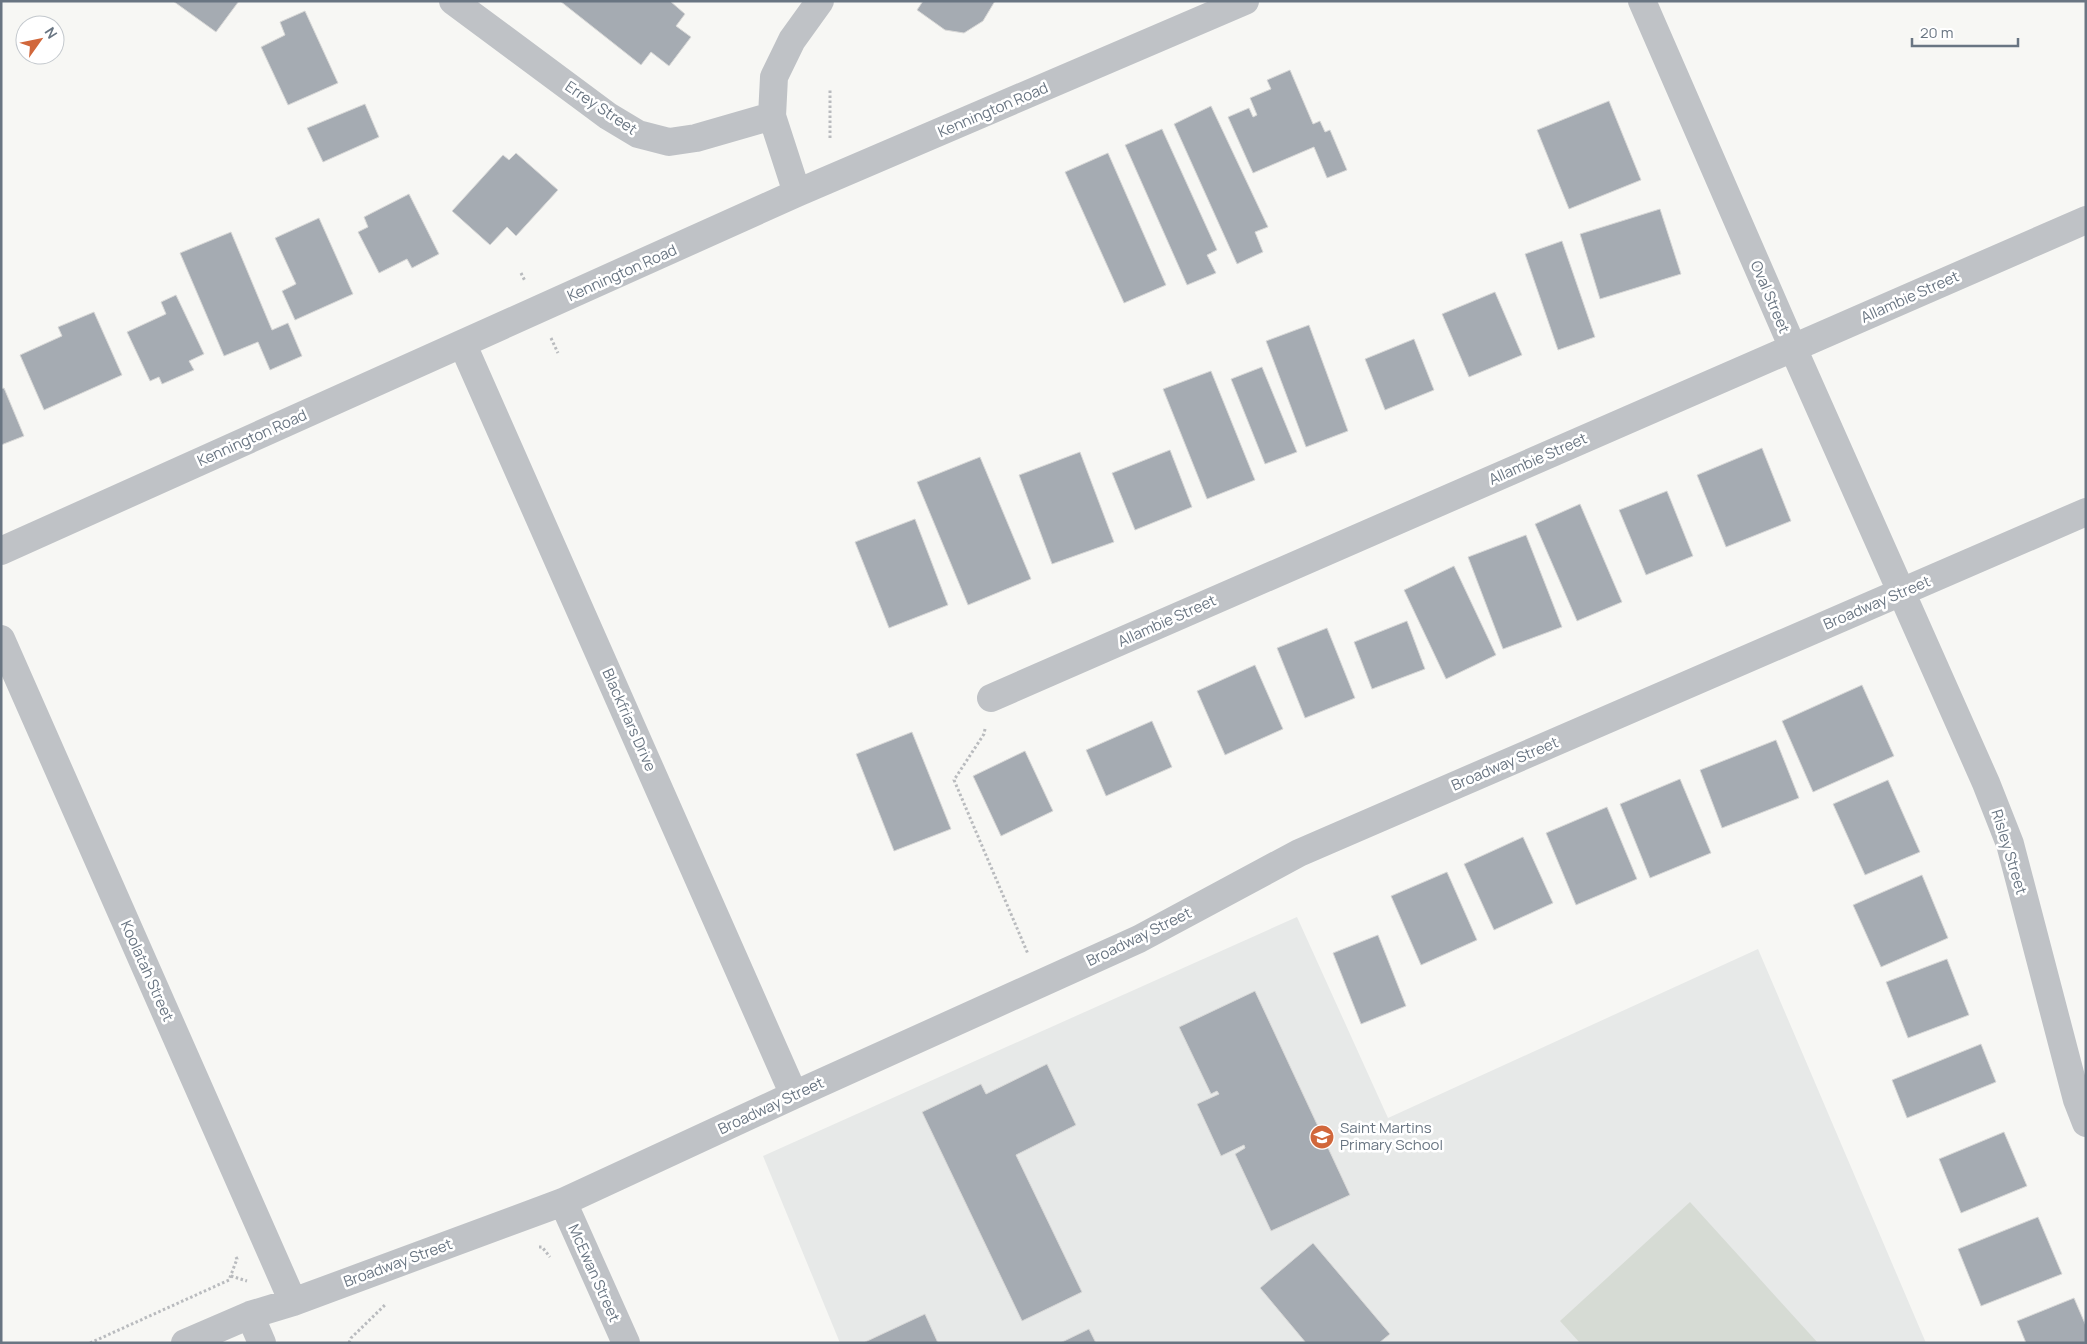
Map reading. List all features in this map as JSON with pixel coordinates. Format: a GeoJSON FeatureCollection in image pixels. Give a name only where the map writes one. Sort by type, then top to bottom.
{"type":"FeatureCollection","features":[{"type":"Feature","properties":{"kind":"street","name":"Errey Street"},"geometry":{"type":"LineString","coordinates":[[453,1],[608,116],[638,134],[669,142],[696,138],[772,116]]}},
{"type":"Feature","properties":{"kind":"street"},"geometry":{"type":"LineString","coordinates":[[797,193],[772,116],[774,77],[792,40],[820,1]]}},
{"type":"Feature","properties":{"kind":"street","name":"Kennington Road"},"geometry":{"type":"LineString","coordinates":[[1,551],[463,345],[797,193],[1246,1]]}},
{"type":"Feature","properties":{"kind":"street","name":"Oval Street"},"geometry":{"type":"LineString","coordinates":[[1642,1],[1900,592]]}},
{"type":"Feature","properties":{"kind":"street","name":"Allambie Street"},"geometry":{"type":"LineString","coordinates":[[991,698],[2086,220]]}},
{"type":"Feature","properties":{"kind":"street","name":"Blackfriars Drive"},"geometry":{"type":"LineString","coordinates":[[463,345],[794,1095]]}},
{"type":"Feature","properties":{"kind":"street","name":"Broadway Street"},"geometry":{"type":"LineString","coordinates":[[185,1343],[250,1314],[292,1302],[563,1202],[1139,939],[1299,853],[2086,512]]}},
{"type":"Feature","properties":{"kind":"street","name":"Risley Street"},"geometry":{"type":"LineString","coordinates":[[1900,592],[1986,783],[2010,844],[2077,1100],[2086,1123]]}},
{"type":"Feature","properties":{"kind":"street","name":"Koolatah Street"},"geometry":{"type":"LineString","coordinates":[[1,639],[292,1302]]}},
{"type":"Feature","properties":{"kind":"street","name":"McEwan Street"},"geometry":{"type":"LineString","coordinates":[[563,1202],[626,1343]]}},
{"type":"Feature","properties":{"kind":"street"},"geometry":{"type":"LineString","coordinates":[[250,1314],[262,1343]]}},
{"type":"Feature","properties":{"kind":"path"},"geometry":{"type":"LineString","coordinates":[[830,89],[830,138]]}},
{"type":"Feature","properties":{"kind":"path"},"geometry":{"type":"LineString","coordinates":[[549,333],[558,353]]}},
{"type":"Feature","properties":{"kind":"path"},"geometry":{"type":"LineString","coordinates":[[991,698],[984,734],[954,780],[1041,984]]}},
{"type":"Feature","properties":{"kind":"path"},"geometry":{"type":"LineString","coordinates":[[533,1247],[542,1247],[552,1260]]}},
{"type":"Feature","properties":{"kind":"path"},"geometry":{"type":"LineString","coordinates":[[90,1343],[229,1280],[237,1259],[234,1250]]}},
{"type":"Feature","properties":{"kind":"path"},"geometry":{"type":"LineString","coordinates":[[231,1276],[247,1281]]}},
{"type":"Feature","properties":{"kind":"path"},"geometry":{"type":"LineString","coordinates":[[349,1343],[351,1338],[388,1302]]}},
{"type":"Feature","properties":{"kind":"shaded area","name":"Saint Martins Primary School"},"geometry":{"type":"Polygon","coordinates":[[[1297,917],[1388,1118],[1758,949],[1926,1343],[840,1343],[763,1156],[1297,917]]]}},
{"type":"Feature","properties":{"kind":"shaded area"},"geometry":{"type":"Polygon","coordinates":[[[1690,1202],[1818,1343],[1580,1343],[1560,1321],[1690,1202]]]}},
{"type":"Feature","properties":{"kind":"building"},"geometry":{"type":"Polygon","coordinates":[[[173,1],[239,1],[216,32],[173,1]]]}},
{"type":"Feature","properties":{"kind":"building"},"geometry":{"type":"Polygon","coordinates":[[[560,1],[670,1],[685,14],[676,26],[691,37],[669,66],[651,52],[641,65],[560,1]]]}},
{"type":"Feature","properties":{"kind":"building"},"geometry":{"type":"Polygon","coordinates":[[[923,1],[995,1],[983,21],[964,33],[945,30],[917,10],[923,1]]]}},
{"type":"Feature","properties":{"kind":"building"},"geometry":{"type":"Polygon","coordinates":[[[305,11],[338,83],[288,105],[261,47],[285,35],[280,22],[305,11]]]}},
{"type":"Feature","properties":{"kind":"building"},"geometry":{"type":"Polygon","coordinates":[[[1290,70],[1313,124],[1320,121],[1325,132],[1330,130],[1347,170],[1327,178],[1314,147],[1253,173],[1228,117],[1249,108],[1253,117],[1257,115],[1250,98],[1271,89],[1267,80],[1290,70]]]}},
{"type":"Feature","properties":{"kind":"building"},"geometry":{"type":"Polygon","coordinates":[[[1609,101],[1641,180],[1569,209],[1537,130],[1609,101]]]}},
{"type":"Feature","properties":{"kind":"building"},"geometry":{"type":"Polygon","coordinates":[[[365,104],[379,137],[323,162],[307,128],[365,104]]]}},
{"type":"Feature","properties":{"kind":"building"},"geometry":{"type":"Polygon","coordinates":[[[1211,106],[1268,227],[1255,232],[1263,252],[1237,264],[1174,124],[1211,106]]]}},
{"type":"Feature","properties":{"kind":"building"},"geometry":{"type":"Polygon","coordinates":[[[1162,129],[1217,250],[1207,255],[1216,273],[1187,285],[1125,145],[1162,129]]]}},
{"type":"Feature","properties":{"kind":"building"},"geometry":{"type":"Polygon","coordinates":[[[516,153],[558,190],[516,236],[507,227],[490,245],[452,211],[503,155],[509,160],[516,153]]]}},
{"type":"Feature","properties":{"kind":"building"},"geometry":{"type":"Polygon","coordinates":[[[1108,153],[1166,285],[1124,303],[1065,172],[1108,153]]]}},
{"type":"Feature","properties":{"kind":"building"},"geometry":{"type":"Polygon","coordinates":[[[409,194],[439,254],[412,268],[407,259],[379,273],[358,232],[368,227],[364,217],[409,194]]]}},
{"type":"Feature","properties":{"kind":"building"},"geometry":{"type":"Polygon","coordinates":[[[1660,209],[1681,274],[1600,299],[1580,234],[1660,209]]]}},
{"type":"Feature","properties":{"kind":"building"},"geometry":{"type":"Polygon","coordinates":[[[319,218],[353,294],[295,320],[282,291],[296,284],[275,238],[319,218]]]}},
{"type":"Feature","properties":{"kind":"building"},"geometry":{"type":"Polygon","coordinates":[[[231,232],[272,330],[288,323],[302,356],[270,370],[258,342],[224,356],[180,253],[231,232]]]}},
{"type":"Feature","properties":{"kind":"building"},"geometry":{"type":"Polygon","coordinates":[[[1562,241],[1595,337],[1558,350],[1525,254],[1562,241]]]}},
{"type":"Feature","properties":{"kind":"building"},"geometry":{"type":"Polygon","coordinates":[[[1495,292],[1522,355],[1469,377],[1442,314],[1495,292]]]}},
{"type":"Feature","properties":{"kind":"building"},"geometry":{"type":"Polygon","coordinates":[[[176,295],[204,354],[189,361],[194,370],[162,384],[159,377],[150,381],[127,332],[166,314],[161,302],[176,295]]]}},
{"type":"Feature","properties":{"kind":"building"},"geometry":{"type":"Polygon","coordinates":[[[94,312],[122,375],[44,410],[20,355],[62,336],[58,327],[94,312]]]}},
{"type":"Feature","properties":{"kind":"building"},"geometry":{"type":"Polygon","coordinates":[[[1309,325],[1348,431],[1306,447],[1266,341],[1309,325]]]}},
{"type":"Feature","properties":{"kind":"building"},"geometry":{"type":"Polygon","coordinates":[[[1414,339],[1434,390],[1385,410],[1365,359],[1414,339]]]}},
{"type":"Feature","properties":{"kind":"building"},"geometry":{"type":"Polygon","coordinates":[[[1262,367],[1297,452],[1265,464],[1231,379],[1262,367]]]}},
{"type":"Feature","properties":{"kind":"building"},"geometry":{"type":"Polygon","coordinates":[[[1211,371],[1255,480],[1207,499],[1163,389],[1211,371]]]}},
{"type":"Feature","properties":{"kind":"building"},"geometry":{"type":"Polygon","coordinates":[[[4,388],[24,436],[1,445],[1,389],[4,388]]]}},
{"type":"Feature","properties":{"kind":"building"},"geometry":{"type":"Polygon","coordinates":[[[1762,448],[1791,521],[1726,547],[1697,475],[1762,448]]]}},
{"type":"Feature","properties":{"kind":"building"},"geometry":{"type":"Polygon","coordinates":[[[1170,450],[1192,507],[1135,530],[1112,473],[1170,450]]]}},
{"type":"Feature","properties":{"kind":"building"},"geometry":{"type":"Polygon","coordinates":[[[1080,452],[1114,542],[1052,564],[1019,475],[1080,452]]]}},
{"type":"Feature","properties":{"kind":"building"},"geometry":{"type":"Polygon","coordinates":[[[980,457],[1031,579],[968,605],[917,482],[980,457]]]}},
{"type":"Feature","properties":{"kind":"building"},"geometry":{"type":"Polygon","coordinates":[[[1667,491],[1693,556],[1646,575],[1619,510],[1667,491]]]}},
{"type":"Feature","properties":{"kind":"building"},"geometry":{"type":"Polygon","coordinates":[[[1580,504],[1622,602],[1577,621],[1535,524],[1580,504]]]}},
{"type":"Feature","properties":{"kind":"building"},"geometry":{"type":"Polygon","coordinates":[[[915,519],[948,605],[889,628],[855,542],[915,519]]]}},
{"type":"Feature","properties":{"kind":"building"},"geometry":{"type":"Polygon","coordinates":[[[1526,535],[1562,627],[1503,649],[1468,557],[1526,535]]]}},
{"type":"Feature","properties":{"kind":"building"},"geometry":{"type":"Polygon","coordinates":[[[1454,566],[1496,655],[1446,679],[1404,590],[1454,566]]]}},
{"type":"Feature","properties":{"kind":"building"},"geometry":{"type":"Polygon","coordinates":[[[1407,621],[1425,669],[1372,689],[1354,642],[1407,621]]]}},
{"type":"Feature","properties":{"kind":"building"},"geometry":{"type":"Polygon","coordinates":[[[1327,628],[1355,698],[1305,718],[1277,648],[1327,628]]]}},
{"type":"Feature","properties":{"kind":"building"},"geometry":{"type":"Polygon","coordinates":[[[1255,665],[1283,729],[1225,755],[1197,691],[1255,665]]]}},
{"type":"Feature","properties":{"kind":"building"},"geometry":{"type":"Polygon","coordinates":[[[1862,685],[1894,756],[1813,792],[1782,721],[1862,685]]]}},
{"type":"Feature","properties":{"kind":"building"},"geometry":{"type":"Polygon","coordinates":[[[1152,721],[1172,767],[1106,796],[1086,750],[1152,721]]]}},
{"type":"Feature","properties":{"kind":"building"},"geometry":{"type":"Polygon","coordinates":[[[912,732],[951,829],[894,851],[856,754],[912,732]]]}},
{"type":"Feature","properties":{"kind":"building"},"geometry":{"type":"Polygon","coordinates":[[[1776,740],[1799,798],[1722,828],[1700,770],[1776,740]]]}},
{"type":"Feature","properties":{"kind":"building"},"geometry":{"type":"Polygon","coordinates":[[[1025,751],[1053,811],[1001,836],[973,776],[1025,751]]]}},
{"type":"Feature","properties":{"kind":"building"},"geometry":{"type":"Polygon","coordinates":[[[1680,779],[1711,853],[1650,878],[1620,804],[1680,779]]]}},
{"type":"Feature","properties":{"kind":"building"},"geometry":{"type":"Polygon","coordinates":[[[1888,780],[1920,852],[1865,875],[1833,804],[1888,780]]]}},
{"type":"Feature","properties":{"kind":"building"},"geometry":{"type":"Polygon","coordinates":[[[1607,807],[1637,879],[1576,905],[1546,833],[1607,807]]]}},
{"type":"Feature","properties":{"kind":"building"},"geometry":{"type":"Polygon","coordinates":[[[1523,837],[1553,903],[1494,930],[1464,864],[1523,837]]]}},
{"type":"Feature","properties":{"kind":"building"},"geometry":{"type":"Polygon","coordinates":[[[1447,872],[1477,940],[1421,965],[1391,896],[1447,872]]]}},
{"type":"Feature","properties":{"kind":"building"},"geometry":{"type":"Polygon","coordinates":[[[1922,875],[1948,938],[1881,967],[1853,905],[1922,875]]]}},
{"type":"Feature","properties":{"kind":"building"},"geometry":{"type":"Polygon","coordinates":[[[1378,935],[1406,1006],[1361,1024],[1333,953],[1378,935]]]}},
{"type":"Feature","properties":{"kind":"building"},"geometry":{"type":"Polygon","coordinates":[[[1947,959],[1969,1015],[1908,1038],[1886,982],[1947,959]]]}},
{"type":"Feature","properties":{"kind":"building"},"geometry":{"type":"Polygon","coordinates":[[[1255,991],[1350,1195],[1271,1231],[1235,1154],[1245,1148],[1244,1145],[1221,1156],[1197,1104],[1219,1094],[1217,1091],[1211,1094],[1179,1027],[1255,991]]]}},
{"type":"Feature","properties":{"kind":"building"},"geometry":{"type":"Polygon","coordinates":[[[1981,1044],[1996,1082],[1907,1118],[1892,1080],[1981,1044]]]}},
{"type":"Feature","properties":{"kind":"building"},"geometry":{"type":"Polygon","coordinates":[[[1047,1064],[1076,1125],[1016,1155],[1082,1292],[1022,1321],[922,1112],[981,1084],[986,1094],[1047,1064]]]}},
{"type":"Feature","properties":{"kind":"building"},"geometry":{"type":"Polygon","coordinates":[[[2004,1132],[2027,1186],[1961,1213],[1939,1159],[2004,1132]]]}},
{"type":"Feature","properties":{"kind":"building"},"geometry":{"type":"Polygon","coordinates":[[[2038,1217],[2062,1274],[1981,1306],[1958,1249],[2038,1217]]]}},
{"type":"Feature","properties":{"kind":"building"},"geometry":{"type":"Polygon","coordinates":[[[1313,1243],[1390,1334],[1379,1343],[1306,1343],[1260,1288],[1313,1243]]]}},
{"type":"Feature","properties":{"kind":"building"},"geometry":{"type":"Polygon","coordinates":[[[2074,1298],[2086,1326],[2086,1343],[2026,1343],[2017,1321],[2074,1298]]]}},
{"type":"Feature","properties":{"kind":"building"},"geometry":{"type":"Polygon","coordinates":[[[925,1314],[938,1343],[865,1342],[925,1314]]]}},
{"type":"Feature","properties":{"kind":"building"},"geometry":{"type":"Polygon","coordinates":[[[1089,1329],[1096,1343],[1060,1343],[1089,1329]]]}},
{"type":"Feature","properties":{"kind":"place","name":"Saint Martins Primary School"},"geometry":{"type":"Point","coordinates":[1322,1137]}}]}
